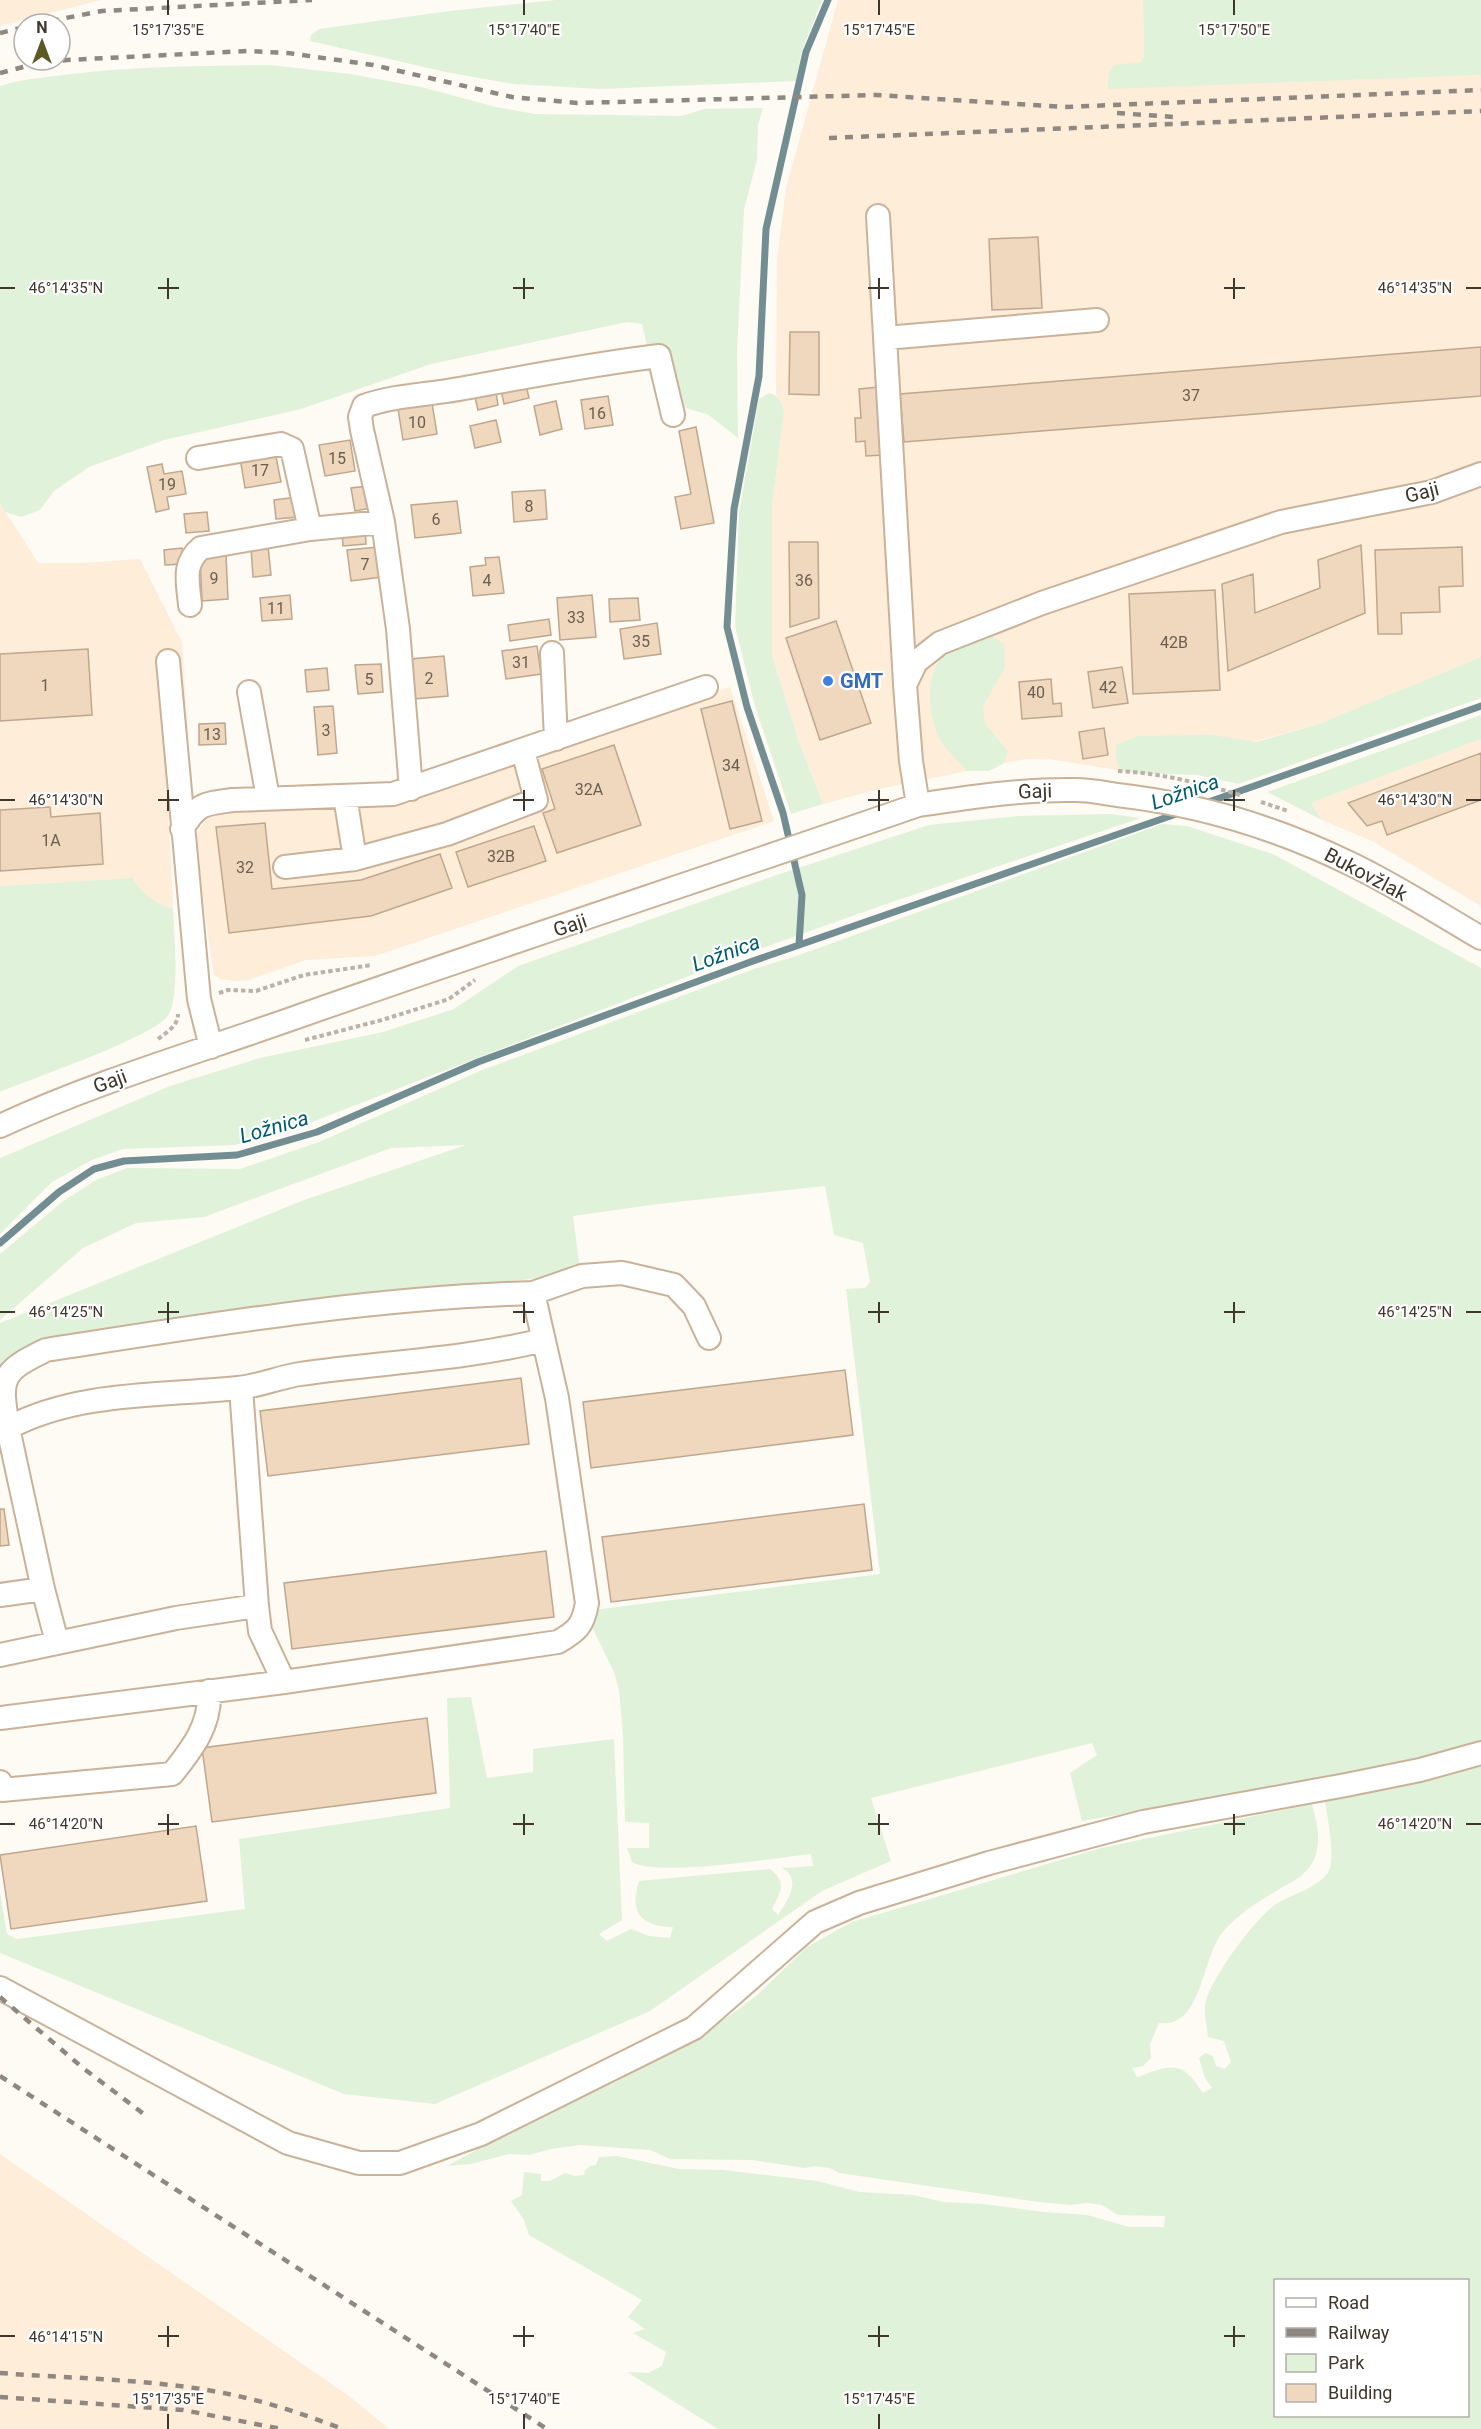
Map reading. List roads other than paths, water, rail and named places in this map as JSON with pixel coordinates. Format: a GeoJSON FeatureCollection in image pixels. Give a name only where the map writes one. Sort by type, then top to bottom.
{"type":"FeatureCollection","features":[{"type":"Feature","properties":{"kind":"street"},"geometry":{"type":"LineString","coordinates":[[878,216],[905,685],[911,760],[918,805]]}},
{"type":"Feature","properties":{"kind":"street"},"geometry":{"type":"LineString","coordinates":[[885,338],[1096,320]]}},
{"type":"Feature","properties":{"kind":"street"},"geometry":{"type":"LineString","coordinates":[[411,789],[398,629],[383,522],[360,417],[364,406],[385,399],[440,392],[593,364],[659,357],[673,416]]}},
{"type":"Feature","properties":{"kind":"street"},"geometry":{"type":"LineString","coordinates":[[198,458],[281,444],[291,449],[310,529]]}},
{"type":"Feature","properties":{"kind":"street","name":"Gaji"},"geometry":{"type":"LineString","coordinates":[[905,685],[916,662],[940,643],[1042,603],[1281,522],[1432,492],[1481,474]]}},
{"type":"Feature","properties":{"kind":"street"},"geometry":{"type":"LineString","coordinates":[[190,605],[187,573],[192,557],[201,548],[310,529],[383,522]]}},
{"type":"Feature","properties":{"kind":"street"},"geometry":{"type":"LineString","coordinates":[[552,653],[556,739]]}},
{"type":"Feature","properties":{"kind":"street"},"geometry":{"type":"LineString","coordinates":[[168,661],[199,999],[211,1047]]}},
{"type":"Feature","properties":{"kind":"street"},"geometry":{"type":"LineString","coordinates":[[182,829],[194,810],[209,803],[268,798],[393,794],[706,687]]}},
{"type":"Feature","properties":{"kind":"street"},"geometry":{"type":"LineString","coordinates":[[249,692],[268,798]]}},
{"type":"Feature","properties":{"kind":"street"},"geometry":{"type":"LineString","coordinates":[[285,867],[355,859],[447,834],[536,800],[522,751]]}},
{"type":"Feature","properties":{"kind":"street","name":"Gaji"},"geometry":{"type":"LineString","coordinates":[[0,1126],[114,1079],[918,805],[1023,791],[1078,790],[1154,799],[1246,821]]}},
{"type":"Feature","properties":{"kind":"street"},"geometry":{"type":"LineString","coordinates":[[345,796],[355,859]]}},
{"type":"Feature","properties":{"kind":"street","name":"Bukovžlak"},"geometry":{"type":"LineString","coordinates":[[1246,821],[1352,864],[1481,938]]}},
{"type":"Feature","properties":{"kind":"street"},"geometry":{"type":"LineString","coordinates":[[57,1642],[43,1589],[1,1394],[2,1379],[18,1363],[46,1350],[298,1312],[464,1296],[533,1293],[582,1276],[621,1273],[674,1285],[694,1306],[709,1338]]}},
{"type":"Feature","properties":{"kind":"street"},"geometry":{"type":"LineString","coordinates":[[0,1718],[284,1682],[558,1642],[577,1631],[585,1615],[587,1603],[557,1398],[533,1293]]}},
{"type":"Feature","properties":{"kind":"street"},"geometry":{"type":"LineString","coordinates":[[8,1428],[27,1418],[53,1410],[126,1396],[241,1388],[298,1374],[444,1358],[543,1340]]}},
{"type":"Feature","properties":{"kind":"street"},"geometry":{"type":"LineString","coordinates":[[241,1388],[260,1631],[284,1682]]}},
{"type":"Feature","properties":{"kind":"street"},"geometry":{"type":"LineString","coordinates":[[0,1595],[43,1589]]}},
{"type":"Feature","properties":{"kind":"street"},"geometry":{"type":"LineString","coordinates":[[0,1655],[176,1618],[258,1606]]}},
{"type":"Feature","properties":{"kind":"street"},"geometry":{"type":"LineString","coordinates":[[0,1782],[2,1790],[172,1774],[192,1749],[207,1720],[210,1706],[209,1691]]}},
{"type":"Feature","properties":{"kind":"street"},"geometry":{"type":"LineString","coordinates":[[0,1988],[288,2144],[359,2163],[400,2163],[481,2134],[694,2028],[815,1922],[859,1903],[989,1863],[1143,1822],[1357,1783],[1420,1770],[1481,1753]]}},
{"type":"Feature","properties":{"kind":"waterway"},"geometry":{"type":"LineString","coordinates":[[799,945],[802,895],[783,813],[747,707],[727,627],[734,509],[759,376],[766,229],[806,52],[828,0]]}},
{"type":"Feature","properties":{"kind":"waterway","name":"Ložnica"},"geometry":{"type":"LineString","coordinates":[[1203,804],[1481,706]]}},
{"type":"Feature","properties":{"kind":"waterway","name":"Ložnica"},"geometry":{"type":"LineString","coordinates":[[0,1243],[59,1192],[94,1169],[124,1161],[237,1155],[317,1132],[478,1062],[753,961],[1179,813]]}},
{"type":"Feature","properties":{"kind":"railway"},"geometry":{"type":"LineString","coordinates":[[72,17],[102,11],[312,0]]}},
{"type":"Feature","properties":{"kind":"railway"},"geometry":{"type":"LineString","coordinates":[[0,33],[12,30]]}},
{"type":"Feature","properties":{"kind":"railway"},"geometry":{"type":"LineString","coordinates":[[0,73],[31,65],[67,60],[247,51],[288,53],[373,65],[512,97],[577,103],[876,95],[1064,107],[1481,90]]}},
{"type":"Feature","properties":{"kind":"railway"},"geometry":{"type":"LineString","coordinates":[[1288,119],[1481,111]]}},
{"type":"Feature","properties":{"kind":"railway"},"geometry":{"type":"LineString","coordinates":[[1117,113],[1174,117]]}},
{"type":"Feature","properties":{"kind":"railway"},"geometry":{"type":"LineString","coordinates":[[829,138],[1294,119]]}},
{"type":"Feature","properties":{"kind":"railway"},"geometry":{"type":"LineString","coordinates":[[0,1997],[83,2068],[149,2118]]}},
{"type":"Feature","properties":{"kind":"railway"},"geometry":{"type":"LineString","coordinates":[[0,2076],[547,2429]]}},
{"type":"Feature","properties":{"kind":"railway"},"geometry":{"type":"LineString","coordinates":[[0,2373],[120,2380],[209,2390],[265,2403],[343,2429]]}},
{"type":"Feature","properties":{"kind":"railway"},"geometry":{"type":"LineString","coordinates":[[0,2397],[183,2410],[282,2429]]}},
{"type":"Feature","properties":{"kind":"place","name":"GMT"},"geometry":{"type":"Point","coordinates":[828,681]}}]}
